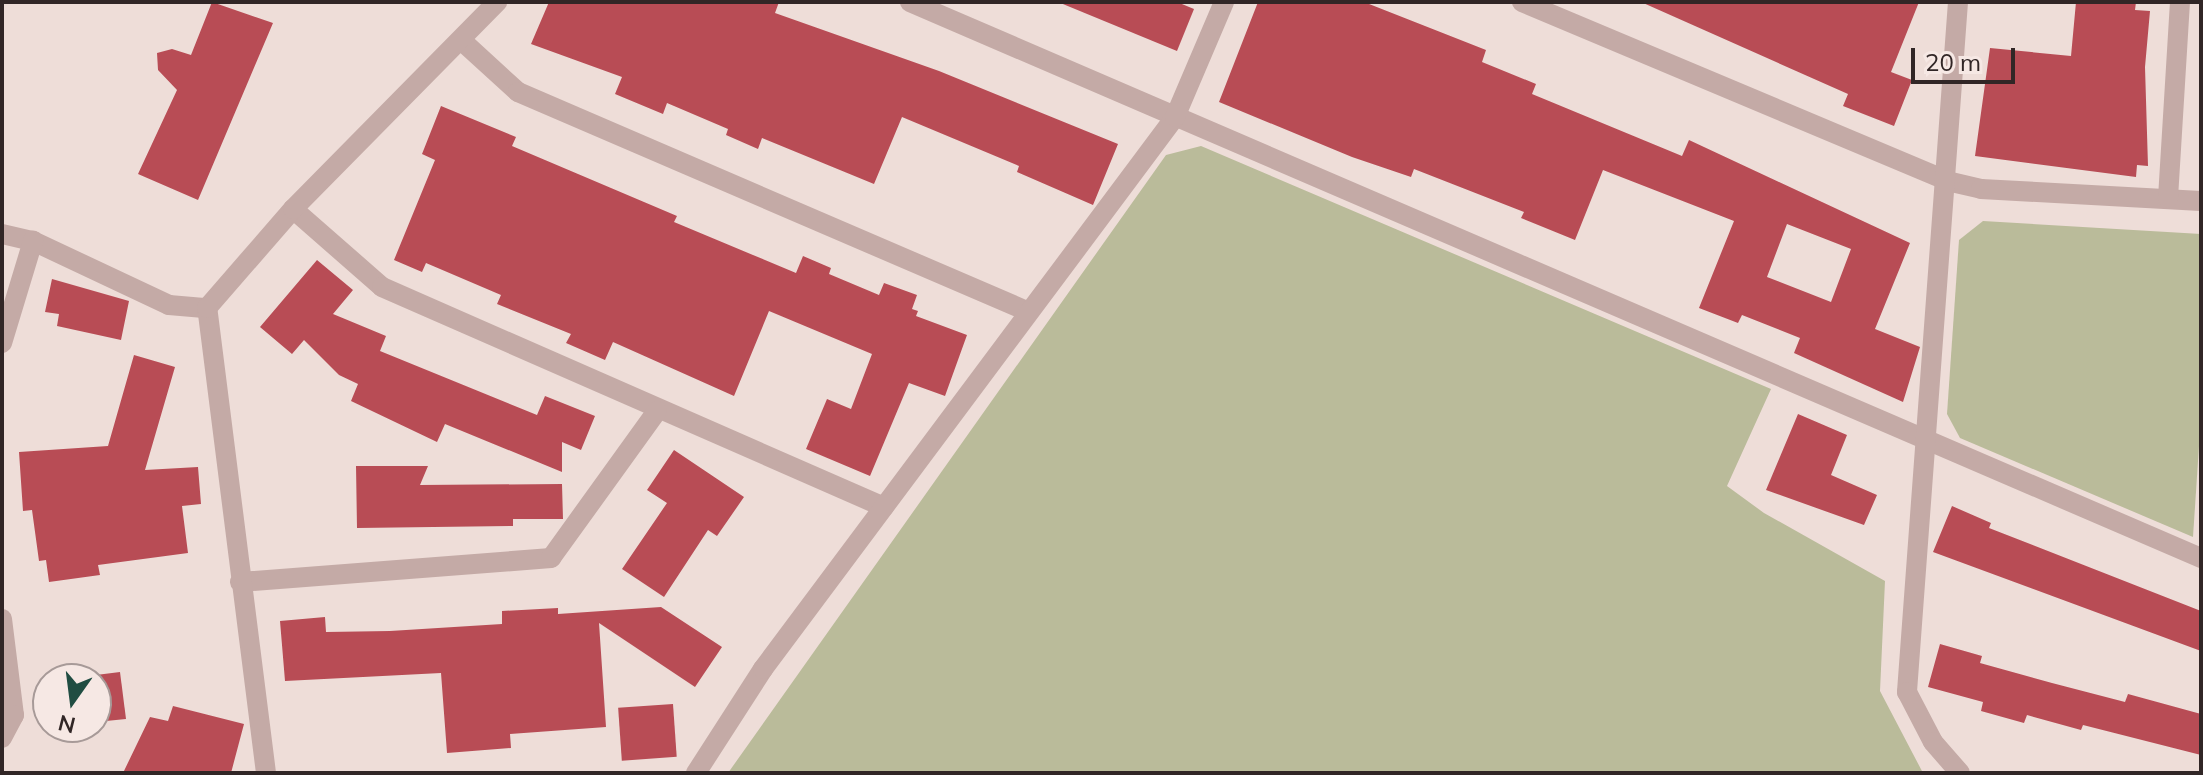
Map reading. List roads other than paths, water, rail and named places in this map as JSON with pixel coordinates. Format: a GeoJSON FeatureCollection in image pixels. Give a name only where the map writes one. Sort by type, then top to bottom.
{"type":"FeatureCollection","features":[{"type":"Feature","properties":{"kind":"street"},"geometry":{"type":"LineString","coordinates":[[266,773],[207,308],[293,209],[497,2]]}},
{"type":"Feature","properties":{"kind":"street"},"geometry":{"type":"LineString","coordinates":[[910,2],[2201,558]]}},
{"type":"Feature","properties":{"kind":"street"},"geometry":{"type":"LineString","coordinates":[[696,773],[763,669],[1175,117],[1224,2]]}},
{"type":"Feature","properties":{"kind":"street"},"geometry":{"type":"LineString","coordinates":[[1522,2],[1947,181],[1981,189],[2201,201]]}},
{"type":"Feature","properties":{"kind":"street"},"geometry":{"type":"LineString","coordinates":[[1958,2],[1907,692],[1933,742],[1960,773]]}},
{"type":"Feature","properties":{"kind":"street"},"geometry":{"type":"LineString","coordinates":[[2168,198],[2180,2]]}},
{"type":"Feature","properties":{"kind":"street"},"geometry":{"type":"LineString","coordinates":[[461,40],[518,92],[1029,312]]}},
{"type":"Feature","properties":{"kind":"street"},"geometry":{"type":"LineString","coordinates":[[293,209],[382,287],[657,411],[884,507]]}},
{"type":"Feature","properties":{"kind":"street"},"geometry":{"type":"LineString","coordinates":[[2,234],[33,241],[169,305],[207,308]]}},
{"type":"Feature","properties":{"kind":"street"},"geometry":{"type":"LineString","coordinates":[[2,343],[33,241]]}},
{"type":"Feature","properties":{"kind":"street"},"geometry":{"type":"LineString","coordinates":[[240,582],[551,558],[657,411]]}},
{"type":"Feature","properties":{"kind":"street"},"geometry":{"type":"LineString","coordinates":[[2,619],[14,715],[2,738]]}}]}
